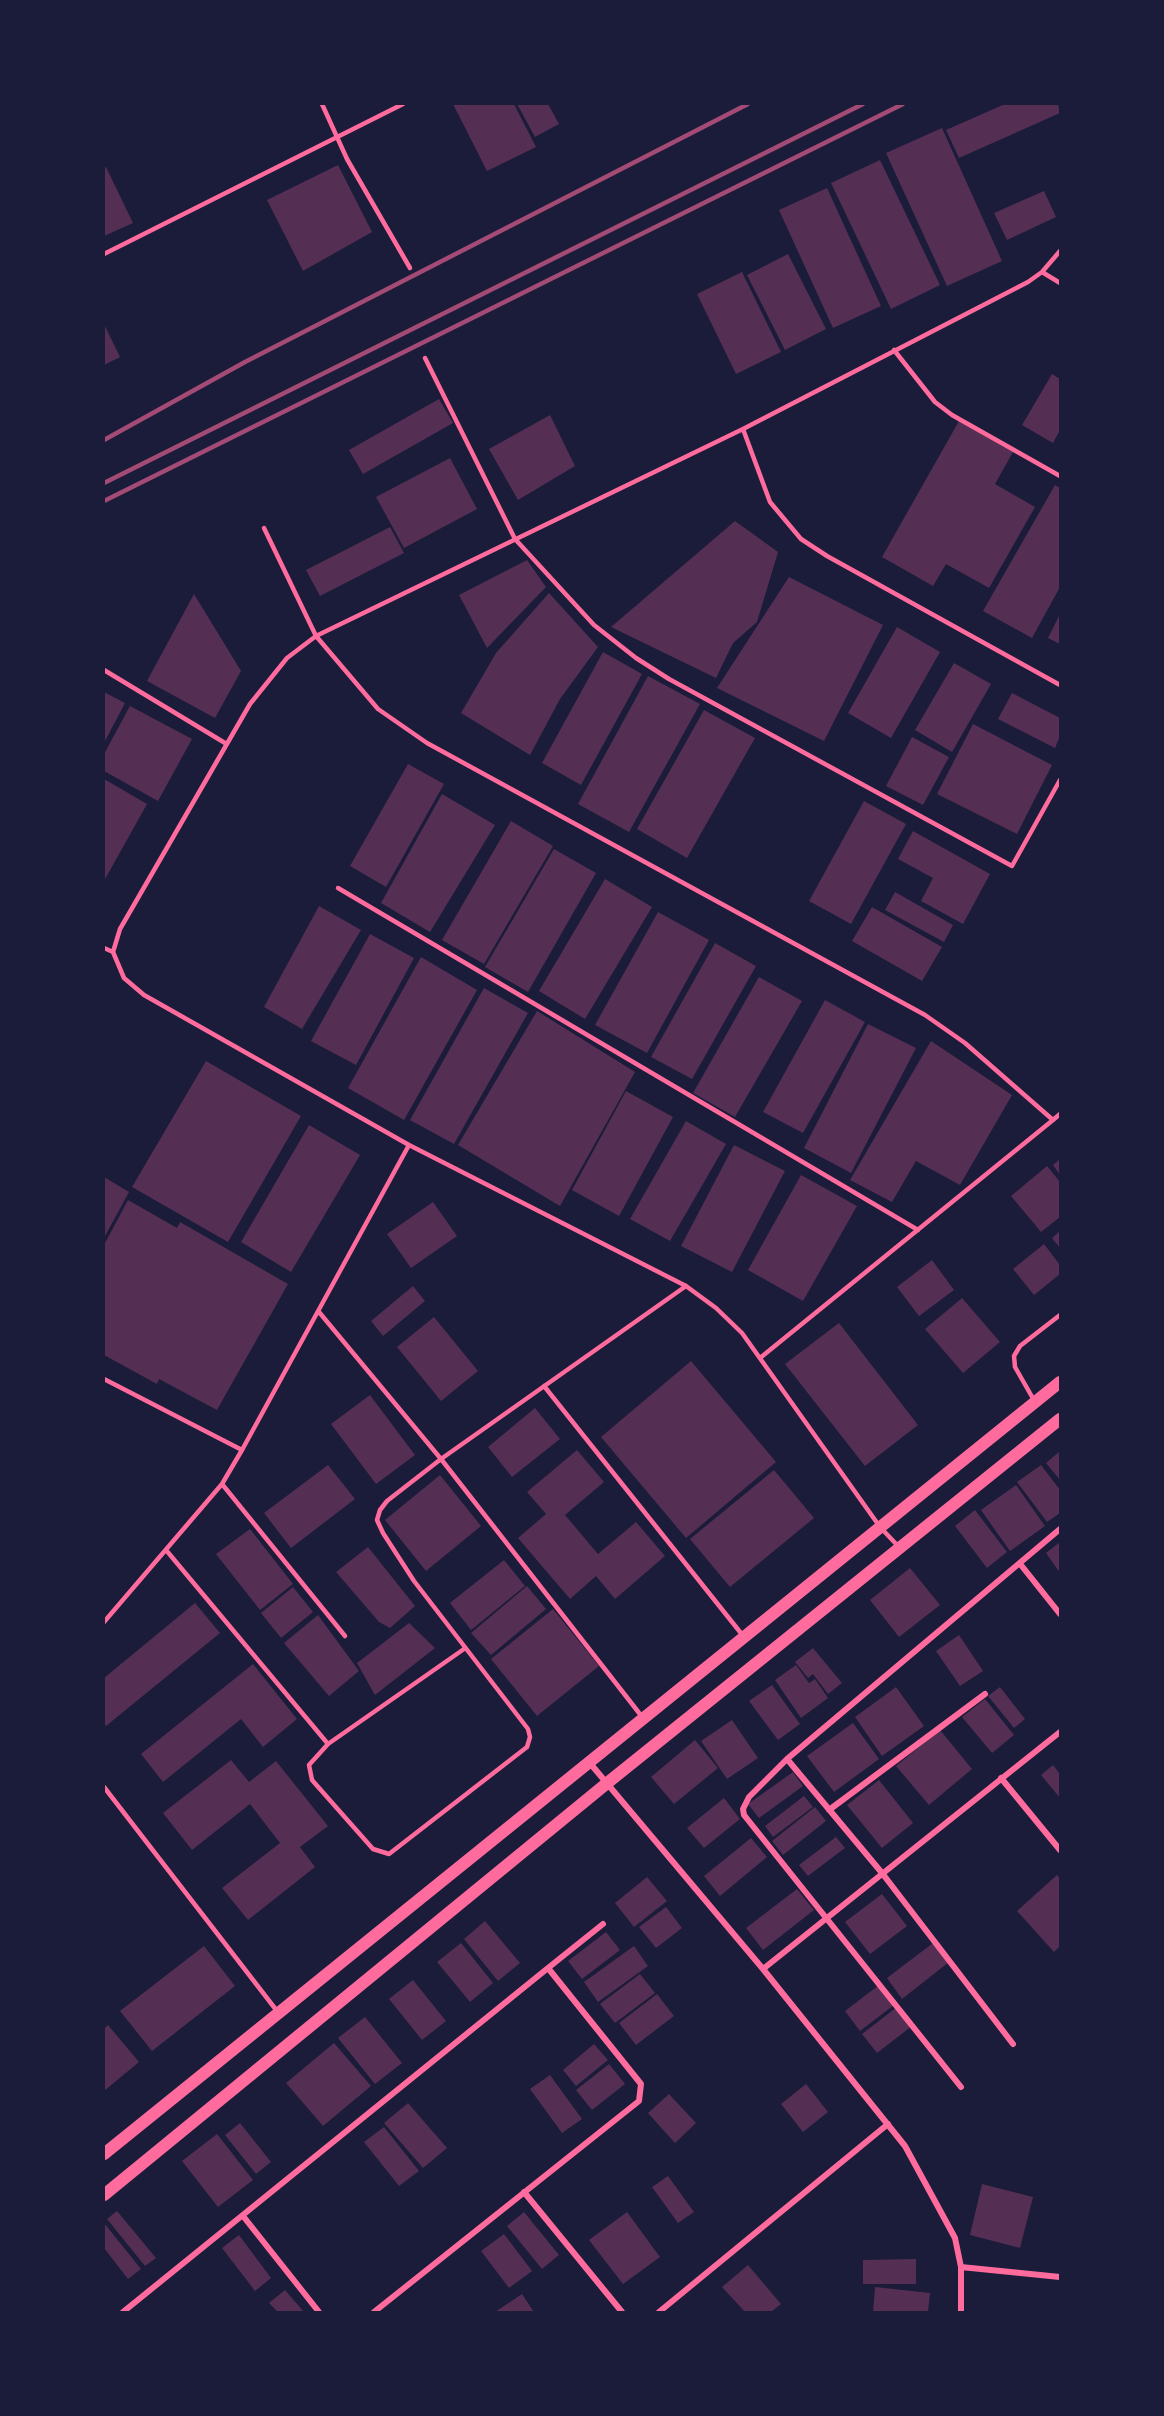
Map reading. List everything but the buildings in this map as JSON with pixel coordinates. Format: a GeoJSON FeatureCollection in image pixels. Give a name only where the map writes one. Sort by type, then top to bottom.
{"type":"FeatureCollection","features":[{"type":"Feature","properties":{"kind":"main road"},"geometry":{"type":"LineString","coordinates":[[104,2154],[1060,1382]]}},
{"type":"Feature","properties":{"kind":"main road"},"geometry":{"type":"LineString","coordinates":[[104,2195],[606,1784],[1060,1419]]}},
{"type":"Feature","properties":{"kind":"street"},"geometry":{"type":"LineString","coordinates":[[961,2087],[744,1815],[743,1809],[749,1797],[787,1759],[1021,1565],[1060,1529]]}},
{"type":"Feature","properties":{"kind":"street"},"geometry":{"type":"LineString","coordinates":[[1021,1565],[1060,1614]]}},
{"type":"Feature","properties":{"kind":"street"},"geometry":{"type":"LineString","coordinates":[[829,1810],[985,1694]]}},
{"type":"Feature","properties":{"kind":"street"},"geometry":{"type":"LineString","coordinates":[[763,1969],[1060,1732]]}},
{"type":"Feature","properties":{"kind":"street"},"geometry":{"type":"LineString","coordinates":[[787,1759],[882,1873],[1013,2044]]}},
{"type":"Feature","properties":{"kind":"street"},"geometry":{"type":"LineString","coordinates":[[589,1762],[763,1969],[905,2146],[956,2238],[961,2266],[961,2313]]}},
{"type":"Feature","properties":{"kind":"street"},"geometry":{"type":"LineString","coordinates":[[1001,1778],[1060,1850]]}},
{"type":"Feature","properties":{"kind":"street"},"geometry":{"type":"LineString","coordinates":[[123,2313],[603,1924]]}},
{"type":"Feature","properties":{"kind":"street"},"geometry":{"type":"LineString","coordinates":[[374,2313],[639,2101],[643,2090],[641,2084],[548,1968]]}},
{"type":"Feature","properties":{"kind":"street"},"geometry":{"type":"LineString","coordinates":[[659,2313],[888,2124]]}},
{"type":"Feature","properties":{"kind":"street"},"geometry":{"type":"LineString","coordinates":[[524,2192],[622,2313]]}},
{"type":"Feature","properties":{"kind":"street"},"geometry":{"type":"LineString","coordinates":[[243,2216],[320,2313]]}},
{"type":"Feature","properties":{"kind":"street"},"geometry":{"type":"LineString","coordinates":[[961,2266],[1060,2277]]}},
{"type":"Feature","properties":{"kind":"lane"},"geometry":{"type":"LineString","coordinates":[[322,104],[338,134],[347,159],[410,268]]}},
{"type":"Feature","properties":{"kind":"lane"},"geometry":{"type":"LineString","coordinates":[[104,254],[338,134],[403,104]]}},
{"type":"Feature","properties":{"kind":"lane"},"geometry":{"type":"LineString","coordinates":[[900,1548],[880,1527],[742,1334],[716,1308],[686,1286],[409,1145],[144,995],[124,978],[113,952],[120,929],[225,743],[268,679],[287,658],[316,636],[743,429],[1028,282],[1042,272],[1060,251]]}},
{"type":"Feature","properties":{"kind":"lane"},"geometry":{"type":"LineString","coordinates":[[1042,272],[1060,283]]}},
{"type":"Feature","properties":{"kind":"lane"},"geometry":{"type":"LineString","coordinates":[[894,350],[935,402],[952,415],[1060,476]]}},
{"type":"Feature","properties":{"kind":"lane"},"geometry":{"type":"LineString","coordinates":[[425,358],[515,539],[594,625],[669,680],[1012,866],[1060,780]]}},
{"type":"Feature","properties":{"kind":"lane"},"geometry":{"type":"LineString","coordinates":[[743,429],[770,502],[801,539],[826,556],[1060,685]]}},
{"type":"Feature","properties":{"kind":"lane"},"geometry":{"type":"LineString","coordinates":[[264,528],[316,636],[378,709],[427,742],[925,1014],[965,1043],[1053,1120]]}},
{"type":"Feature","properties":{"kind":"lane"},"geometry":{"type":"LineString","coordinates":[[104,670],[225,743]]}},
{"type":"Feature","properties":{"kind":"lane"},"geometry":{"type":"LineString","coordinates":[[338,888],[918,1230]]}},
{"type":"Feature","properties":{"kind":"lane"},"geometry":{"type":"LineString","coordinates":[[104,948],[113,952]]}},
{"type":"Feature","properties":{"kind":"lane"},"geometry":{"type":"LineString","coordinates":[[760,1358],[1060,1114]]}},
{"type":"Feature","properties":{"kind":"lane"},"geometry":{"type":"LineString","coordinates":[[104,1622],[222,1484],[320,1312],[409,1145]]}},
{"type":"Feature","properties":{"kind":"lane"},"geometry":{"type":"LineString","coordinates":[[464,1648],[328,1744],[309,1766],[312,1780],[374,1849],[389,1854],[530,1742],[528,1730],[414,1581],[383,1533],[377,1520],[387,1501],[441,1459],[686,1286]]}},
{"type":"Feature","properties":{"kind":"lane"},"geometry":{"type":"LineString","coordinates":[[320,1312],[441,1459],[643,1718]]}},
{"type":"Feature","properties":{"kind":"lane"},"geometry":{"type":"LineString","coordinates":[[1035,1402],[1015,1367],[1014,1356],[1020,1346],[1060,1315]]}},
{"type":"Feature","properties":{"kind":"lane"},"geometry":{"type":"LineString","coordinates":[[104,1379],[242,1450]]}},
{"type":"Feature","properties":{"kind":"lane"},"geometry":{"type":"LineString","coordinates":[[544,1386],[744,1637]]}},
{"type":"Feature","properties":{"kind":"lane"},"geometry":{"type":"LineString","coordinates":[[222,1484],[345,1636]]}},
{"type":"Feature","properties":{"kind":"lane"},"geometry":{"type":"LineString","coordinates":[[166,1550],[328,1744]]}},
{"type":"Feature","properties":{"kind":"lane"},"geometry":{"type":"LineString","coordinates":[[104,1787],[278,2013]]}},
{"type":"Feature","properties":{"kind":"railway"},"geometry":{"type":"LineString","coordinates":[[104,440],[245,362],[748,104]]}},
{"type":"Feature","properties":{"kind":"railway"},"geometry":{"type":"LineString","coordinates":[[104,483],[863,104]]}},
{"type":"Feature","properties":{"kind":"railway"},"geometry":{"type":"LineString","coordinates":[[104,501],[903,104]]}}]}
